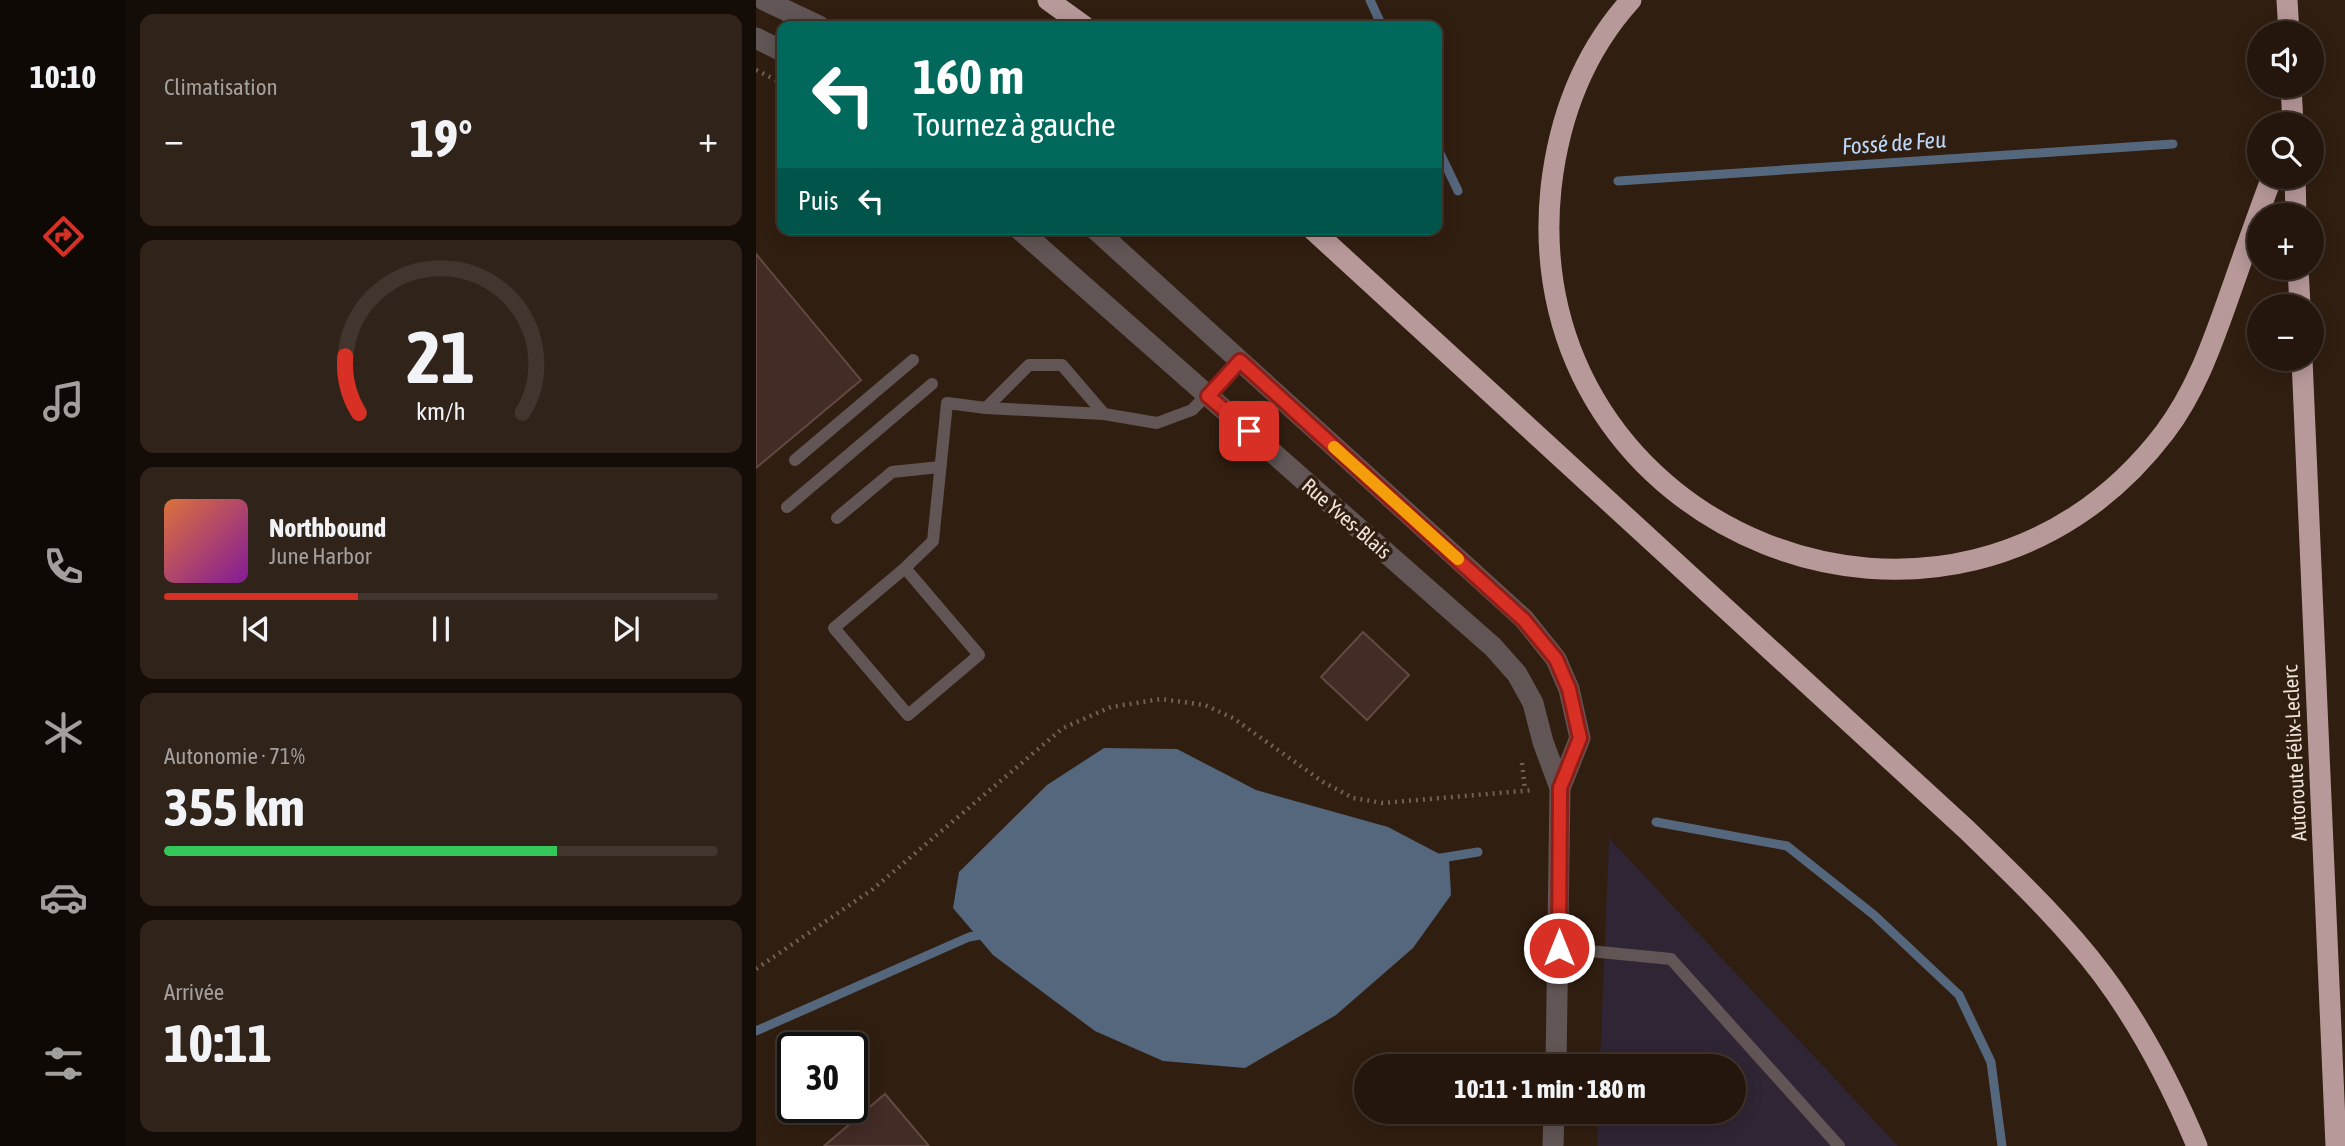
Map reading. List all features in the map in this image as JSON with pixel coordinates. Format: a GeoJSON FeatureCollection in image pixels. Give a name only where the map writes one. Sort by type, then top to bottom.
{"type":"FeatureCollection","features":[{"type":"Feature","properties":{"kind":"highway"},"geometry":{"type":"LineString","coordinates":[[1048,0],[1077,21]]}},
{"type":"Feature","properties":{"kind":"highway"},"geometry":{"type":"LineString","coordinates":[[1631,0],[1610,25],[1586,64],[1567,107],[1556,153],[1550,203],[1550,247],[1555,291],[1565,332],[1589,389],[1643,462],[1676,492],[1712,517],[1754,540],[1798,556],[1859,569],[1909,569],[1966,561],[2017,546],[2060,524],[2101,498],[2168,429],[2194,386],[2223,316],[2268,189]]}},
{"type":"Feature","properties":{"kind":"highway"},"geometry":{"type":"LineString","coordinates":[[2287,0],[2288,21]]}},
{"type":"Feature","properties":{"kind":"highway"},"geometry":{"type":"LineString","coordinates":[[1319,235],[1967,830],[2042,904],[2103,975],[2130,1016],[2158,1063],[2197,1146]]}},
{"type":"Feature","properties":{"kind":"highway","name":"Autoroute Félix-Leclerc"},"geometry":{"type":"LineString","coordinates":[[2303,371],[2336,1146]]}},
{"type":"Feature","properties":{"kind":"street"},"geometry":{"type":"LineString","coordinates":[[764,0],[808,21]]}},
{"type":"Feature","properties":{"kind":"street"},"geometry":{"type":"LineString","coordinates":[[756,38],[777,48]]}},
{"type":"Feature","properties":{"kind":"street","name":"Rue Yves-Blais"},"geometry":{"type":"LineString","coordinates":[[1026,235],[1493,647],[1517,674],[1533,703],[1560,788],[1556,1054]]}},
{"type":"Feature","properties":{"kind":"street","name":"Rue Yves-Blais"},"geometry":{"type":"LineString","coordinates":[[1102,235],[1524,620],[1556,659],[1569,689],[1580,738],[1560,788]]}},
{"type":"Feature","properties":{"kind":"street"},"geometry":{"type":"LineString","coordinates":[[1553,1146],[1554,1124]]}},
{"type":"Feature","properties":{"kind":"lane"},"geometry":{"type":"LineString","coordinates":[[795,460],[913,360]]}},
{"type":"Feature","properties":{"kind":"lane"},"geometry":{"type":"LineString","coordinates":[[905,568],[979,655],[908,715],[834,628],[933,541],[947,403],[986,408],[1104,414],[1157,423],[1192,410],[1240,361]]}},
{"type":"Feature","properties":{"kind":"lane"},"geometry":{"type":"LineString","coordinates":[[986,408],[1029,365],[1062,365],[1104,414]]}},
{"type":"Feature","properties":{"kind":"lane"},"geometry":{"type":"LineString","coordinates":[[788,507],[932,384]]}},
{"type":"Feature","properties":{"kind":"lane"},"geometry":{"type":"LineString","coordinates":[[837,519],[892,472],[940,467]]}},
{"type":"Feature","properties":{"kind":"lane"},"geometry":{"type":"LineString","coordinates":[[1559,948],[1671,959],[1839,1146]]}},
{"type":"Feature","properties":{"kind":"path"},"geometry":{"type":"LineString","coordinates":[[756,969],[873,890],[1063,728],[1111,706],[1161,699],[1205,705],[1233,718],[1323,782],[1353,798],[1383,803],[1560,788]]}},
{"type":"Feature","properties":{"kind":"shaded area"},"geometry":{"type":"Polygon","coordinates":[[[1609,838],[1898,1146],[1597,1146],[1598,1124],[1746,1124],[1746,1054],[1600,1054],[1609,838]]]}},
{"type":"Feature","properties":{"kind":"water"},"geometry":{"type":"Polygon","coordinates":[[[1104,748],[1177,749],[1256,790],[1388,827],[1449,859],[1451,895],[1413,948],[1336,1015],[1245,1068],[1163,1061],[1095,1031],[993,955],[953,908],[959,872],[1047,785],[1104,748]]]}},
{"type":"Feature","properties":{"kind":"building"},"geometry":{"type":"Polygon","coordinates":[[[756,254],[861,380],[756,468],[756,254]]]}},
{"type":"Feature","properties":{"kind":"building"},"geometry":{"type":"Polygon","coordinates":[[[1363,632],[1409,675],[1367,720],[1321,677],[1363,632]]]}},
{"type":"Feature","properties":{"kind":"building"},"geometry":{"type":"Polygon","coordinates":[[[885,1094],[929,1146],[824,1146],[851,1123],[868,1123],[868,1108],[885,1094]]]}},
{"type":"Feature","properties":{"kind":"waterway","name":"Fossé de Feu"},"geometry":{"type":"LineString","coordinates":[[1370,0],[1380,21]]}},
{"type":"Feature","properties":{"kind":"waterway","name":"Fossé de Feu"},"geometry":{"type":"LineString","coordinates":[[1618,181],[2173,144]]}},
{"type":"Feature","properties":{"kind":"waterway","name":"Fossé de Feu"},"geometry":{"type":"LineString","coordinates":[[1442,157],[1458,191]]}},
{"type":"Feature","properties":{"kind":"waterway"},"geometry":{"type":"LineString","coordinates":[[1656,822],[1787,846],[1874,915],[1959,995],[1991,1062],[2002,1146]]}},
{"type":"Feature","properties":{"kind":"waterway"},"geometry":{"type":"LineString","coordinates":[[1435,859],[1478,852]]}},
{"type":"Feature","properties":{"kind":"waterway"},"geometry":{"type":"LineString","coordinates":[[756,1031],[969,937],[986,934]]}},
{"type":"Feature","properties":{"kind":"slow traffic"},"geometry":{"type":"LineString","coordinates":[[1334,447],[1458,559]]}},
{"type":"Feature","properties":{"kind":"route"},"geometry":{"type":"LineString","coordinates":[[1249,431],[1208,396],[1240,361],[1524,620],[1556,659],[1569,689],[1580,738],[1560,788],[1559,948]]}}]}
